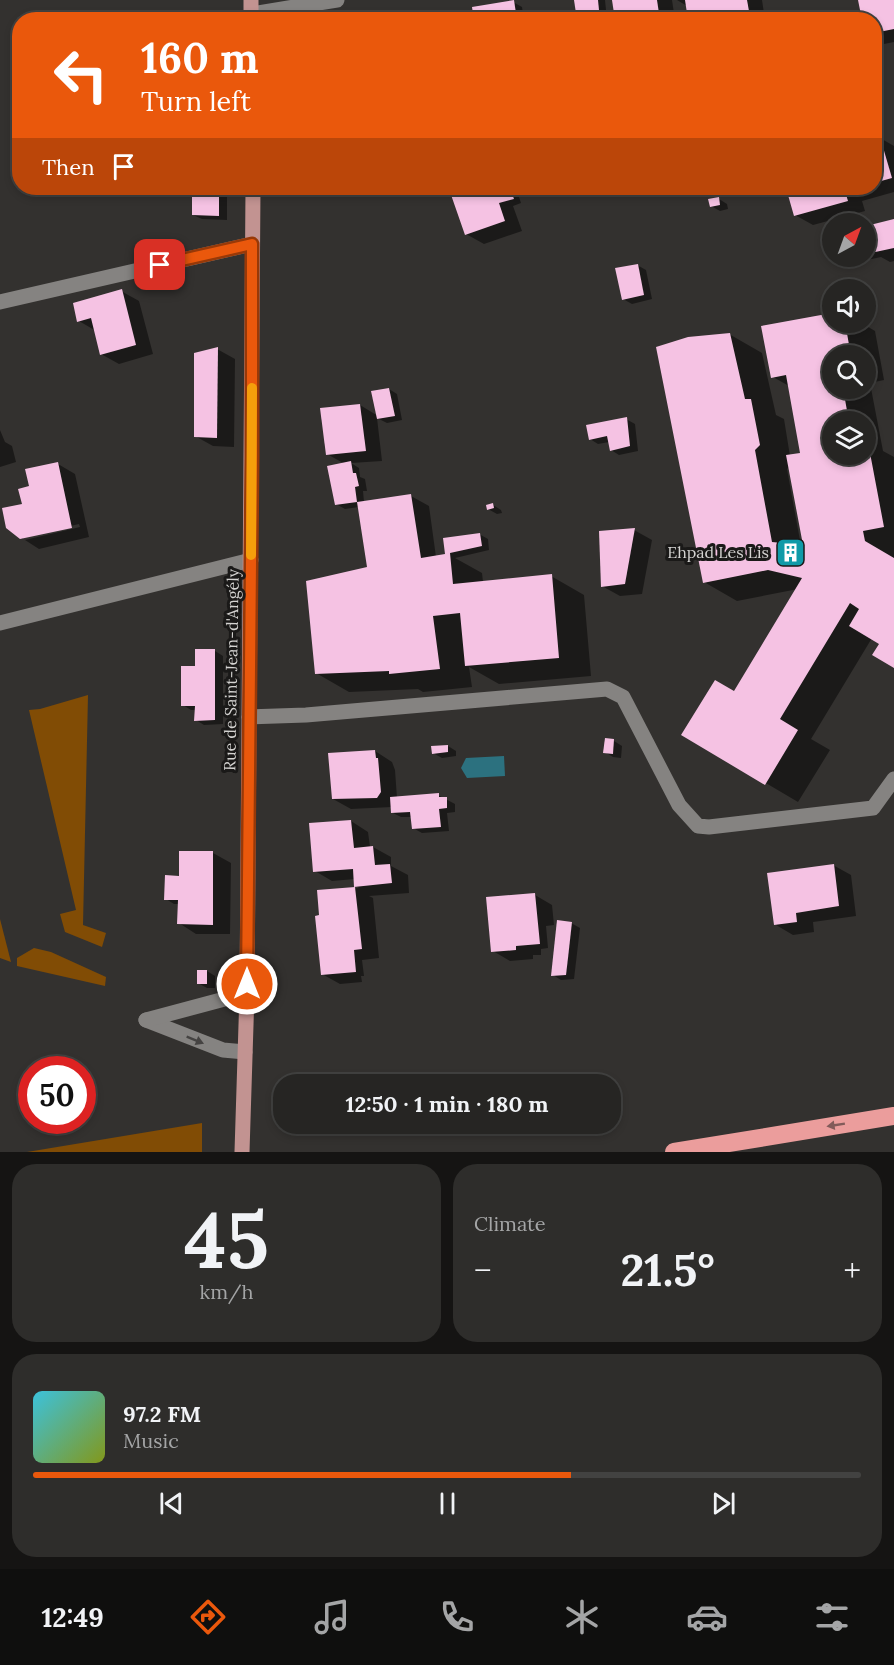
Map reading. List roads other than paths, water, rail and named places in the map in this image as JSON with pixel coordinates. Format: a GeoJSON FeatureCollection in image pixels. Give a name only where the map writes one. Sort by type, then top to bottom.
{"type":"FeatureCollection","features":[{"type":"Feature","properties":{"kind":"highway"},"geometry":{"type":"LineString","coordinates":[[674,1152],[894,1116]]}},
{"type":"Feature","properties":{"kind":"main road","name":"Rue de Saint-Jean-d'Angély"},"geometry":{"type":"LineString","coordinates":[[242,1152],[246,993],[253,195]]}},
{"type":"Feature","properties":{"kind":"street"},"geometry":{"type":"LineString","coordinates":[[251,11],[338,0]]}},
{"type":"Feature","properties":{"kind":"street"},"geometry":{"type":"LineString","coordinates":[[0,302],[252,244]]}},
{"type":"Feature","properties":{"kind":"street"},"geometry":{"type":"LineString","coordinates":[[0,623],[250,560]]}},
{"type":"Feature","properties":{"kind":"street"},"geometry":{"type":"LineString","coordinates":[[249,717],[306,715],[607,689],[623,697],[679,805],[698,826],[709,827],[873,808],[894,779]]}},
{"type":"Feature","properties":{"kind":"street"},"geometry":{"type":"LineString","coordinates":[[245,1052],[224,1050],[146,1020],[246,993]]}},
{"type":"Feature","properties":{"kind":"water"},"geometry":{"type":"Polygon","coordinates":[[[504,756],[505,776],[467,778],[461,768],[466,758],[504,756]]]}},
{"type":"Feature","properties":{"kind":"place","name":"Ehpad Les Lis"},"geometry":{"type":"Point","coordinates":[790,552]}}]}
